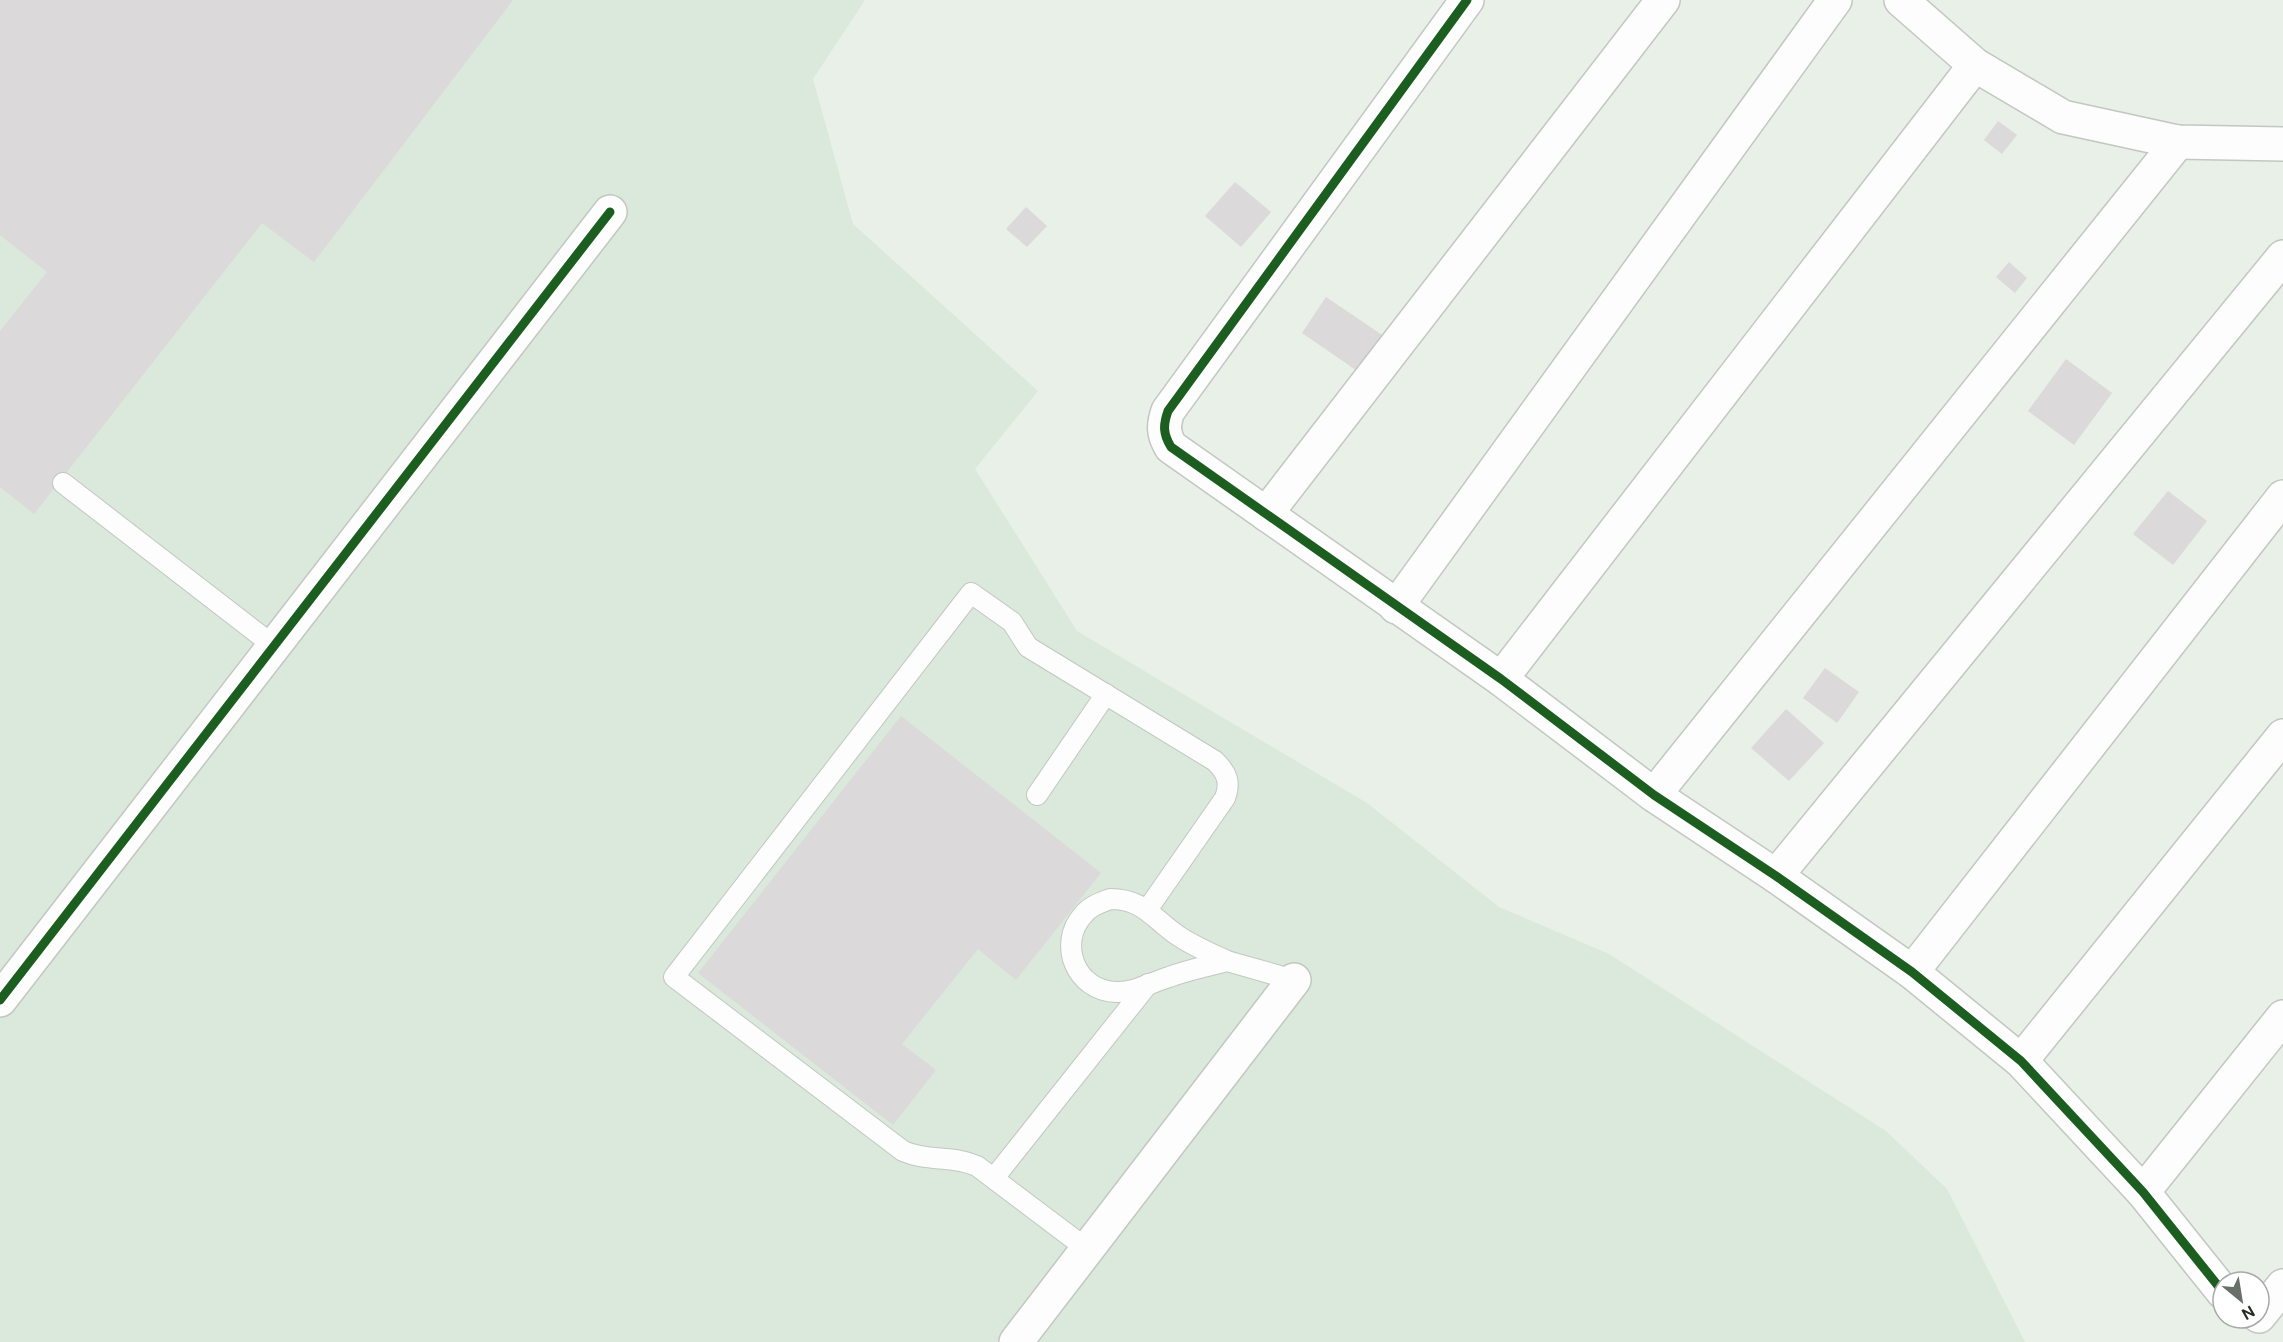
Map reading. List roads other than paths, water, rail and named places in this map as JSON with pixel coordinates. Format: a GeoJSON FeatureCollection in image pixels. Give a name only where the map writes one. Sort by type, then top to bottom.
{"type":"FeatureCollection","features":[{"type":"Feature","properties":{"kind":"street"},"geometry":{"type":"LineString","coordinates":[[1467,0],[1168,411],[1164,423],[1164,436],[1171,447],[1501,679],[1654,795],[1776,876],[1912,972],[2021,1060],[2143,1192],[2211,1277]]}},
{"type":"Feature","properties":{"kind":"street"},"geometry":{"type":"LineString","coordinates":[[1266,514],[1663,0]]}},
{"type":"Feature","properties":{"kind":"street"},"geometry":{"type":"LineString","coordinates":[[1396,607],[1835,0]]}},
{"type":"Feature","properties":{"kind":"street"},"geometry":{"type":"LineString","coordinates":[[1901,0],[1975,65],[2063,117],[2178,142],[2283,144]]}},
{"type":"Feature","properties":{"kind":"street"},"geometry":{"type":"LineString","coordinates":[[1501,679],[1975,65]]}},
{"type":"Feature","properties":{"kind":"street"},"geometry":{"type":"LineString","coordinates":[[1654,795],[2178,142]]}},
{"type":"Feature","properties":{"kind":"street"},"geometry":{"type":"LineString","coordinates":[[0,999],[610,212]]}},
{"type":"Feature","properties":{"kind":"street"},"geometry":{"type":"LineString","coordinates":[[1776,876],[2283,257]]}},
{"type":"Feature","properties":{"kind":"street"},"geometry":{"type":"LineString","coordinates":[[1912,972],[2283,497]]}},
{"type":"Feature","properties":{"kind":"street"},"geometry":{"type":"LineString","coordinates":[[2021,1060],[2283,736]]}},
{"type":"Feature","properties":{"kind":"street"},"geometry":{"type":"LineString","coordinates":[[1016,1342],[1294,980]]}},
{"type":"Feature","properties":{"kind":"street"},"geometry":{"type":"LineString","coordinates":[[2143,1192],[2283,1017]]}},
{"type":"Feature","properties":{"kind":"street"},"geometry":{"type":"LineString","coordinates":[[2271,1302],[2283,1286]]}},
{"type":"Feature","properties":{"kind":"lane"},"geometry":{"type":"LineString","coordinates":[[63,483],[274,646]]}},
{"type":"Feature","properties":{"kind":"lane"},"geometry":{"type":"LineString","coordinates":[[1088,1249],[994,1178],[966,1161],[926,1158],[903,1151],[674,977],[971,593],[1012,622],[1028,647],[1215,761],[1228,781],[1225,798],[1147,910]]}},
{"type":"Feature","properties":{"kind":"lane"},"geometry":{"type":"LineString","coordinates":[[1037,795],[1106,694]]}},
{"type":"Feature","properties":{"kind":"lane"},"geometry":{"type":"LineString","coordinates":[[1227,961],[1116,992],[1101,989],[1088,982],[1077,970],[1071,956],[1070,941],[1083,913],[1096,904],[1110,899],[1126,899],[1140,904],[1177,935],[1227,961],[1294,980]]}},
{"type":"Feature","properties":{"kind":"lane"},"geometry":{"type":"LineString","coordinates":[[994,1178],[1148,984]]}}]}
